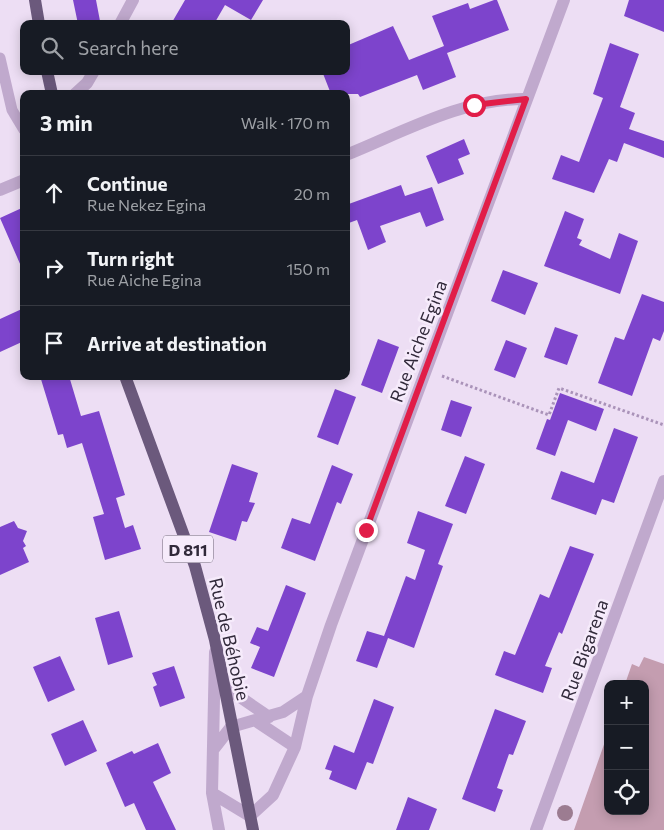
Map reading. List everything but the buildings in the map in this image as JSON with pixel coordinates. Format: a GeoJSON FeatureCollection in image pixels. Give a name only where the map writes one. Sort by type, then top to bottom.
{"type":"FeatureCollection","features":[{"type":"Feature","properties":{"kind":"main road"},"geometry":{"type":"LineString","coordinates":[[36,0],[38,20]]}},
{"type":"Feature","properties":{"kind":"main road"},"geometry":{"type":"LineString","coordinates":[[48,75],[51,90]]}},
{"type":"Feature","properties":{"kind":"main road","name":"Rue de Béhobie"},"geometry":{"type":"LineString","coordinates":[[127,380],[195,566],[215,640],[252,830]]}},
{"type":"Feature","properties":{"kind":"street"},"geometry":{"type":"LineString","coordinates":[[122,20],[133,0]]}},
{"type":"Feature","properties":{"kind":"street","name":"Rue Aiche Egina"},"geometry":{"type":"LineString","coordinates":[[250,816],[273,795],[295,747],[307,696],[337,608],[564,0]]}},
{"type":"Feature","properties":{"kind":"street"},"geometry":{"type":"LineString","coordinates":[[79,90],[92,75]]}},
{"type":"Feature","properties":{"kind":"street"},"geometry":{"type":"LineString","coordinates":[[350,153],[444,115],[474,105],[526,99]]}},
{"type":"Feature","properties":{"kind":"street"},"geometry":{"type":"LineString","coordinates":[[0,190],[20,182]]}},
{"type":"Feature","properties":{"kind":"street","name":"Rue Bigarena"},"geometry":{"type":"LineString","coordinates":[[536,830],[664,481]]}},
{"type":"Feature","properties":{"kind":"street"},"geometry":{"type":"LineString","coordinates":[[215,640],[212,793],[218,830]]}},
{"type":"Feature","properties":{"kind":"street"},"geometry":{"type":"LineString","coordinates":[[224,686],[269,716]]}},
{"type":"Feature","properties":{"kind":"street"},"geometry":{"type":"LineString","coordinates":[[212,750],[232,727],[284,712],[307,696]]}},
{"type":"Feature","properties":{"kind":"street"},"geometry":{"type":"LineString","coordinates":[[256,721],[295,747]]}},
{"type":"Feature","properties":{"kind":"street"},"geometry":{"type":"LineString","coordinates":[[212,793],[250,816]]}},
{"type":"Feature","properties":{"kind":"lane"},"geometry":{"type":"LineString","coordinates":[[0,58],[12,110],[20,127]]}},
{"type":"Feature","properties":{"kind":"path"},"geometry":{"type":"LineString","coordinates":[[426,370],[548,415],[559,388],[664,425]]}},
{"type":"Feature","properties":{"kind":"shaded area"},"geometry":{"type":"Polygon","coordinates":[[[644,657],[664,664],[664,830],[574,830],[604,744],[604,815],[649,815],[649,680],[626,680],[632,664],[639,667],[644,657]]]}},
{"type":"Feature","properties":{"kind":"route"},"geometry":{"type":"LineString","coordinates":[[366,530],[526,99],[474,105]]}}]}
